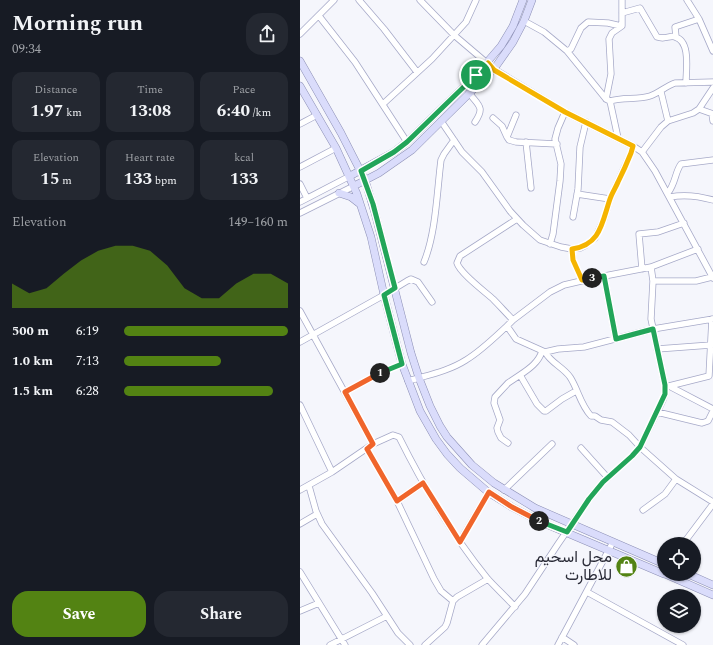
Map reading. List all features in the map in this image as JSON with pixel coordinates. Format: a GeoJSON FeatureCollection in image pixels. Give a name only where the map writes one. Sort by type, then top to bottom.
{"type":"FeatureCollection","features":[{"type":"Feature","properties":{"kind":"main road"},"geometry":{"type":"LineString","coordinates":[[350,176],[394,152],[407,142],[488,63],[501,46],[513,26],[523,0]]}},
{"type":"Feature","properties":{"kind":"main road"},"geometry":{"type":"LineString","coordinates":[[354,186],[389,167],[412,150],[494,70],[513,42],[524,21],[532,0]]}},
{"type":"Feature","properties":{"kind":"main road"},"geometry":{"type":"LineString","coordinates":[[300,61],[365,180],[395,288],[411,353],[430,406],[447,437],[472,465],[504,490],[535,508],[657,561]]}},
{"type":"Feature","properties":{"kind":"main road"},"geometry":{"type":"LineString","coordinates":[[300,86],[336,148],[354,186],[371,237],[402,364],[420,411],[436,439],[447,454],[460,468],[489,492],[528,515],[657,571]]}},
{"type":"Feature","properties":{"kind":"main road"},"geometry":{"type":"LineString","coordinates":[[339,193],[351,197],[361,204]]}},
{"type":"Feature","properties":{"kind":"main road"},"geometry":{"type":"LineString","coordinates":[[701,580],[713,585]]}},
{"type":"Feature","properties":{"kind":"main road"},"geometry":{"type":"LineString","coordinates":[[681,581],[713,595]]}},
{"type":"Feature","properties":{"kind":"street"},"geometry":{"type":"LineString","coordinates":[[300,34],[334,0]]}},
{"type":"Feature","properties":{"kind":"street"},"geometry":{"type":"LineString","coordinates":[[359,0],[384,29],[417,72]]}},
{"type":"Feature","properties":{"kind":"street"},"geometry":{"type":"LineString","coordinates":[[420,0],[454,35],[488,63],[494,70],[565,112],[618,138],[642,152],[669,195],[698,249],[712,266],[713,277],[696,280],[653,281]]}},
{"type":"Feature","properties":{"kind":"street"},"geometry":{"type":"LineString","coordinates":[[383,104],[466,22],[476,0]]}},
{"type":"Feature","properties":{"kind":"street"},"geometry":{"type":"LineString","coordinates":[[618,138],[608,100],[611,70],[609,38],[612,33],[623,23],[622,0]]}},
{"type":"Feature","properties":{"kind":"street"},"geometry":{"type":"LineString","coordinates":[[687,0],[699,19],[713,51]]}},
{"type":"Feature","properties":{"kind":"street"},"geometry":{"type":"LineString","coordinates":[[622,13],[640,8],[657,36],[666,38],[672,36],[681,41],[686,50],[686,83]]}},
{"type":"Feature","properties":{"kind":"street"},"geometry":{"type":"LineString","coordinates":[[319,16],[341,42],[407,142]]}},
{"type":"Feature","properties":{"kind":"street"},"geometry":{"type":"LineString","coordinates":[[676,37],[675,27],[699,19]]}},
{"type":"Feature","properties":{"kind":"street"},"geometry":{"type":"LineString","coordinates":[[524,21],[544,32],[567,51],[608,100]]}},
{"type":"Feature","properties":{"kind":"street"},"geometry":{"type":"LineString","coordinates":[[567,51],[571,49],[578,32],[588,22],[608,23],[621,26]]}},
{"type":"Feature","properties":{"kind":"street"},"geometry":{"type":"LineString","coordinates":[[608,100],[649,97],[661,92],[671,84],[713,82]]}},
{"type":"Feature","properties":{"kind":"street"},"geometry":{"type":"LineString","coordinates":[[642,152],[661,127],[668,121],[693,113],[699,109],[713,88]]}},
{"type":"Feature","properties":{"kind":"street"},"geometry":{"type":"LineString","coordinates":[[661,92],[668,121]]}},
{"type":"Feature","properties":{"kind":"street"},"geometry":{"type":"LineString","coordinates":[[469,93],[481,108],[481,112],[475,122]]}},
{"type":"Feature","properties":{"kind":"street"},"geometry":{"type":"LineString","coordinates":[[699,109],[713,116]]}},
{"type":"Feature","properties":{"kind":"street"},"geometry":{"type":"LineString","coordinates":[[550,244],[553,234],[560,181],[560,164],[555,139],[565,112]]}},
{"type":"Feature","properties":{"kind":"street"},"geometry":{"type":"LineString","coordinates":[[508,137],[516,114]]}},
{"type":"Feature","properties":{"kind":"street"},"geometry":{"type":"LineString","coordinates":[[300,124],[317,115]]}},
{"type":"Feature","properties":{"kind":"street"},"geometry":{"type":"LineString","coordinates":[[493,118],[502,126],[512,141],[557,144]]}},
{"type":"Feature","properties":{"kind":"street"},"geometry":{"type":"LineString","coordinates":[[442,121],[462,152],[482,172],[517,219],[535,237],[550,244],[572,249],[580,248],[595,238],[633,146]]}},
{"type":"Feature","properties":{"kind":"street"},"geometry":{"type":"LineString","coordinates":[[573,217],[578,189],[580,147],[586,122]]}},
{"type":"Feature","properties":{"kind":"street"},"geometry":{"type":"LineString","coordinates":[[424,262],[429,249],[435,213],[441,160],[454,140]]}},
{"type":"Feature","properties":{"kind":"street"},"geometry":{"type":"LineString","coordinates":[[526,142],[532,188]]}},
{"type":"Feature","properties":{"kind":"street"},"geometry":{"type":"LineString","coordinates":[[300,167],[336,148]]}},
{"type":"Feature","properties":{"kind":"street"},"geometry":{"type":"LineString","coordinates":[[669,195],[681,164],[713,160]]}},
{"type":"Feature","properties":{"kind":"street"},"geometry":{"type":"LineString","coordinates":[[300,202],[350,176]]}},
{"type":"Feature","properties":{"kind":"street"},"geometry":{"type":"LineString","coordinates":[[300,184],[307,198]]}},
{"type":"Feature","properties":{"kind":"street"},"geometry":{"type":"LineString","coordinates":[[300,213],[354,186]]}},
{"type":"Feature","properties":{"kind":"street"},"geometry":{"type":"LineString","coordinates":[[577,194],[610,199]]}},
{"type":"Feature","properties":{"kind":"street"},"geometry":{"type":"LineString","coordinates":[[669,195],[688,195],[713,200]]}},
{"type":"Feature","properties":{"kind":"street"},"geometry":{"type":"LineString","coordinates":[[513,320],[494,300],[458,267],[457,263],[460,256],[517,219]]}},
{"type":"Feature","properties":{"kind":"street"},"geometry":{"type":"LineString","coordinates":[[642,269],[639,234],[658,232],[684,223]]}},
{"type":"Feature","properties":{"kind":"street"},"geometry":{"type":"LineString","coordinates":[[572,249],[573,260],[582,280]]}},
{"type":"Feature","properties":{"kind":"street"},"geometry":{"type":"LineString","coordinates":[[408,381],[450,368],[466,360],[489,343],[513,320],[550,292],[564,285],[582,280],[651,267],[698,249]]}},
{"type":"Feature","properties":{"kind":"street"},"geometry":{"type":"LineString","coordinates":[[482,645],[526,594],[589,499],[640,447],[657,412],[667,386],[653,329],[651,305],[653,281],[651,267]]}},
{"type":"Feature","properties":{"kind":"street"},"geometry":{"type":"LineString","coordinates":[[604,276],[616,339]]}},
{"type":"Feature","properties":{"kind":"street"},"geometry":{"type":"LineString","coordinates":[[300,342],[407,281],[415,280],[418,282],[432,302]]}},
{"type":"Feature","properties":{"kind":"street"},"geometry":{"type":"LineString","coordinates":[[300,311],[373,444]]}},
{"type":"Feature","properties":{"kind":"street"},"geometry":{"type":"LineString","coordinates":[[508,443],[501,438],[498,432],[500,417],[494,400],[498,393],[535,363],[544,352],[558,349],[584,347],[653,329],[713,319],[711,378],[667,386]]}},
{"type":"Feature","properties":{"kind":"street"},"geometry":{"type":"LineString","coordinates":[[508,326],[516,339],[544,352],[551,361],[570,377],[583,405],[591,416],[612,422],[629,435],[640,447],[676,479],[713,503],[711,512],[689,537]]}},
{"type":"Feature","properties":{"kind":"street"},"geometry":{"type":"LineString","coordinates":[[657,349],[711,345]]}},
{"type":"Feature","properties":{"kind":"street"},"geometry":{"type":"LineString","coordinates":[[345,392],[382,372],[402,364]]}},
{"type":"Feature","properties":{"kind":"street"},"geometry":{"type":"LineString","coordinates":[[520,375],[537,404],[544,411],[576,391]]}},
{"type":"Feature","properties":{"kind":"street"},"geometry":{"type":"LineString","coordinates":[[657,412],[702,423],[708,421],[713,410],[667,386]]}},
{"type":"Feature","properties":{"kind":"street"},"geometry":{"type":"LineString","coordinates":[[300,405],[332,472]]}},
{"type":"Feature","properties":{"kind":"street"},"geometry":{"type":"LineString","coordinates":[[300,490],[332,472],[373,444],[394,436],[400,437],[423,483],[460,542],[488,579],[515,607]]}},
{"type":"Feature","properties":{"kind":"street"},"geometry":{"type":"LineString","coordinates":[[504,490],[552,444]]}},
{"type":"Feature","properties":{"kind":"street"},"geometry":{"type":"LineString","coordinates":[[581,448],[608,478]]}},
{"type":"Feature","properties":{"kind":"street"},"geometry":{"type":"LineString","coordinates":[[367,449],[397,501],[434,579],[442,591],[453,601]]}},
{"type":"Feature","properties":{"kind":"street"},"geometry":{"type":"LineString","coordinates":[[643,510],[665,494],[676,479]]}},
{"type":"Feature","properties":{"kind":"street"},"geometry":{"type":"LineString","coordinates":[[397,501],[423,483]]}},
{"type":"Feature","properties":{"kind":"street"},"geometry":{"type":"LineString","coordinates":[[309,486],[317,514],[322,524],[365,583],[398,633],[410,645]]}},
{"type":"Feature","properties":{"kind":"street"},"geometry":{"type":"LineString","coordinates":[[460,542],[489,492]]}},
{"type":"Feature","properties":{"kind":"street"},"geometry":{"type":"LineString","coordinates":[[300,522],[317,514]]}},
{"type":"Feature","properties":{"kind":"street"},"geometry":{"type":"LineString","coordinates":[[558,645],[614,542]]}},
{"type":"Feature","properties":{"kind":"street"},"geometry":{"type":"LineString","coordinates":[[300,572],[344,642]]}},
{"type":"Feature","properties":{"kind":"street"},"geometry":{"type":"LineString","coordinates":[[425,645],[445,627],[453,601],[457,597],[488,579]]}},
{"type":"Feature","properties":{"kind":"street"},"geometry":{"type":"LineString","coordinates":[[587,592],[683,645]]}},
{"type":"Feature","properties":{"kind":"street"},"geometry":{"type":"LineString","coordinates":[[300,611],[319,603]]}},
{"type":"Feature","properties":{"kind":"street"},"geometry":{"type":"LineString","coordinates":[[330,645],[344,642],[387,616]]}},
{"type":"Feature","properties":{"kind":"street"},"geometry":{"type":"LineString","coordinates":[[562,638],[574,645]]}},
{"type":"Feature","properties":{"kind":"place","name":"محل اسحيم للاطارت"},"geometry":{"type":"Point","coordinates":[627,566]}},
{"type":"Feature","properties":{"kind":"route"},"geometry":{"type":"LineString","coordinates":[[488,63],[494,70],[565,112],[633,146],[622,175],[610,199],[607,213],[598,233],[595,238],[586,245],[580,248],[572,249],[572,255],[574,265],[582,280],[604,276],[616,339],[653,329],[663,373],[665,394],[640,447],[603,482],[589,499],[567,532],[512,507],[489,492],[460,542],[423,483],[397,501],[367,449],[373,444],[345,392],[382,372],[402,364],[384,295],[395,288],[373,204],[361,171],[394,152],[407,142],[476,75],[488,63]]}}]}
